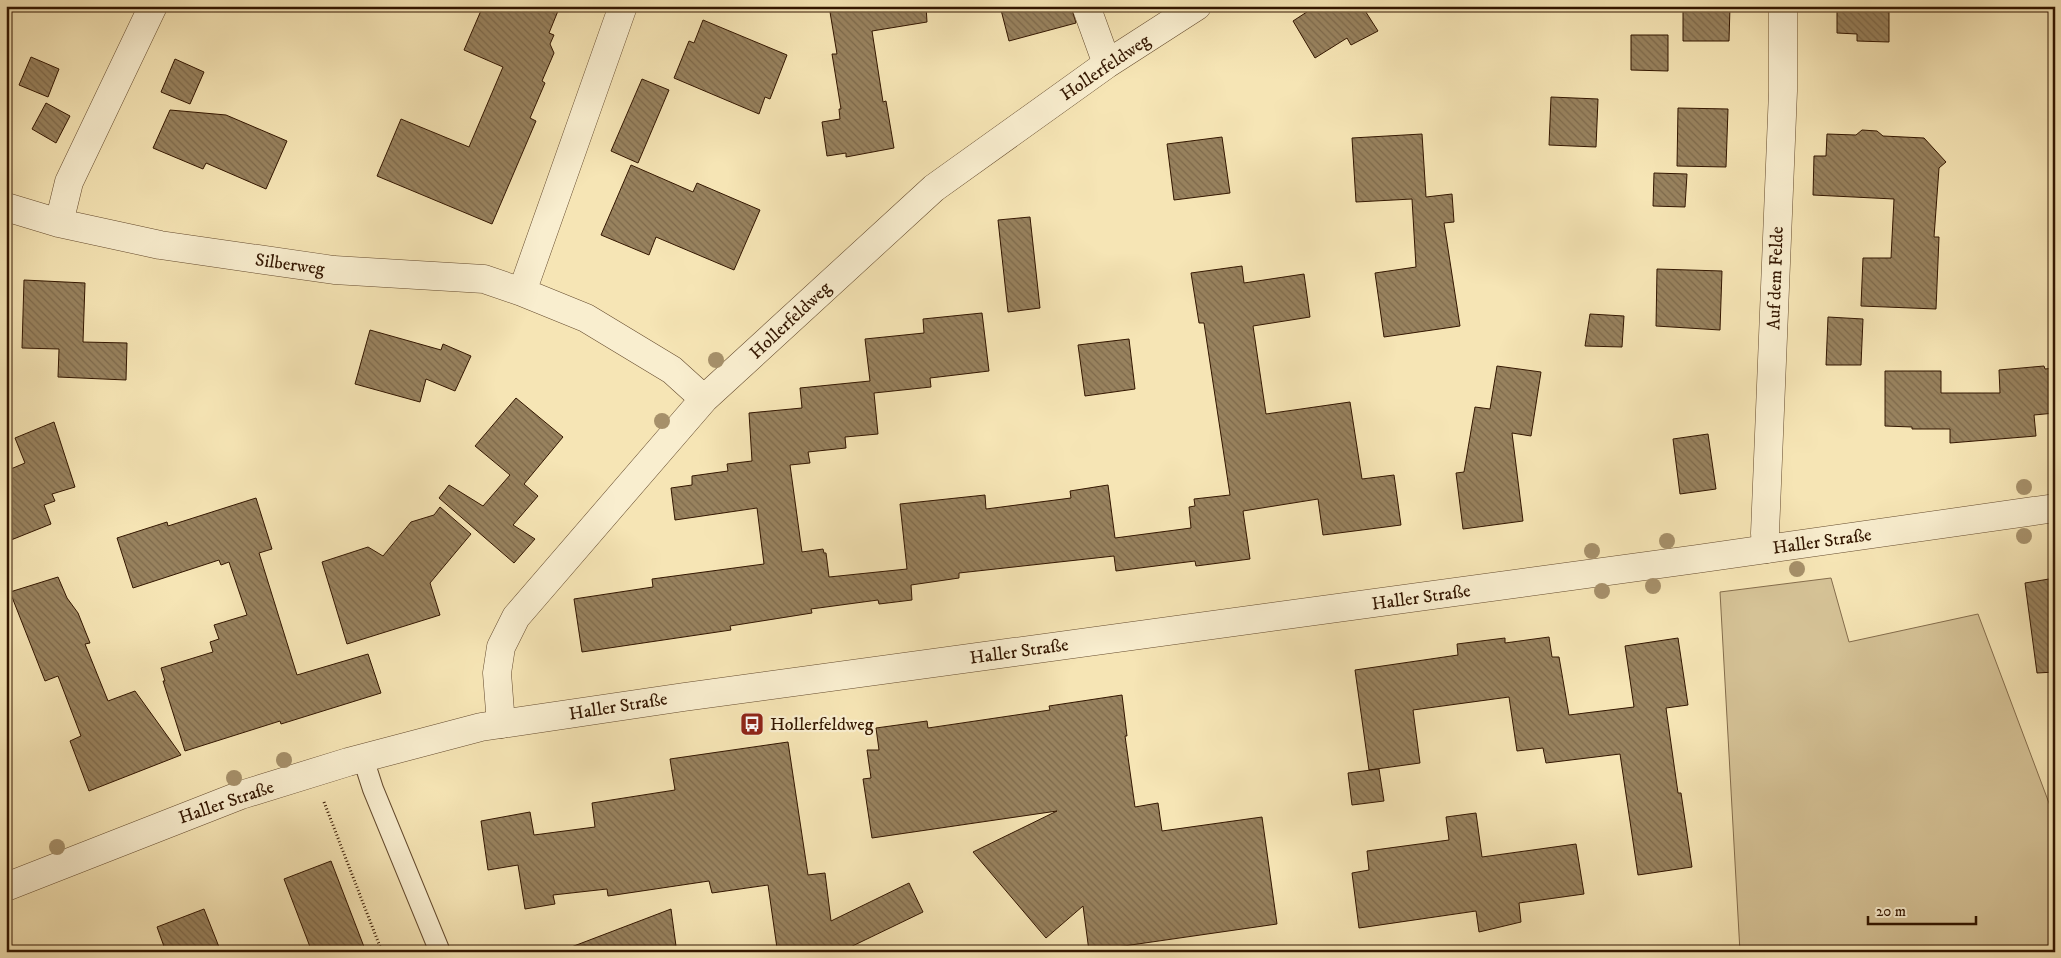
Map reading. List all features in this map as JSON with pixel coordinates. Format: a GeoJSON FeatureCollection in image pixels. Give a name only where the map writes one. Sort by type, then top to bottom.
{"type":"FeatureCollection","features":[{"type":"Feature","properties":{"kind":"street"},"geometry":{"type":"LineString","coordinates":[[59,223],[69,182],[153,6]]}},
{"type":"Feature","properties":{"kind":"street"},"geometry":{"type":"LineString","coordinates":[[522,292],[623,6]]}},
{"type":"Feature","properties":{"kind":"street"},"geometry":{"type":"LineString","coordinates":[[1086,6],[1107,64]]}},
{"type":"Feature","properties":{"kind":"street","name":"Hollerfeldweg"},"geometry":{"type":"LineString","coordinates":[[501,724],[497,673],[501,646],[516,617],[704,399],[934,188],[1107,64],[1197,6]]}},
{"type":"Feature","properties":{"kind":"street","name":"Auf dem Felde"},"geometry":{"type":"LineString","coordinates":[[1766,549],[1765,533],[1783,91],[1783,6]]}},
{"type":"Feature","properties":{"kind":"street","name":"Silberweg"},"geometry":{"type":"LineString","coordinates":[[6,207],[59,223],[160,245],[334,270],[484,279],[586,318],[672,370],[704,399]]}},
{"type":"Feature","properties":{"kind":"street","name":"Haller Straße"},"geometry":{"type":"LineString","coordinates":[[6,887],[224,802],[363,758],[453,734],[501,724],[684,697],[2055,508]]}},
{"type":"Feature","properties":{"kind":"lane"},"geometry":{"type":"LineString","coordinates":[[363,758],[373,789],[440,952]]}},
{"type":"Feature","properties":{"kind":"path"},"geometry":{"type":"LineString","coordinates":[[313,773],[382,952]]}},
{"type":"Feature","properties":{"kind":"shaded area"},"geometry":{"type":"Polygon","coordinates":[[[1831,578],[1849,642],[1978,614],[2055,819],[2055,952],[1740,952],[1720,592],[1831,578]]]}},
{"type":"Feature","properties":{"kind":"building"},"geometry":{"type":"Polygon","coordinates":[[[483,6],[560,6],[549,33],[554,35],[550,44],[554,53],[542,81],[545,83],[530,118],[536,121],[492,224],[377,176],[401,119],[469,147],[503,67],[464,50],[483,6]]]}},
{"type":"Feature","properties":{"kind":"building"},"geometry":{"type":"Polygon","coordinates":[[[829,6],[926,6],[927,22],[872,31],[883,102],[886,101],[894,148],[846,157],[846,153],[827,156],[822,122],[840,119],[839,109],[841,109],[832,54],[837,54],[829,6]]]}},
{"type":"Feature","properties":{"kind":"building"},"geometry":{"type":"Polygon","coordinates":[[[1000,6],[1071,6],[1076,23],[1009,41],[1000,6]]]}},
{"type":"Feature","properties":{"kind":"building"},"geometry":{"type":"Polygon","coordinates":[[[1316,6],[1362,6],[1378,31],[1351,45],[1347,38],[1315,58],[1293,21],[1316,6]]]}},
{"type":"Feature","properties":{"kind":"building"},"geometry":{"type":"Polygon","coordinates":[[[1683,6],[1730,6],[1729,41],[1683,41],[1683,6]]]}},
{"type":"Feature","properties":{"kind":"building"},"geometry":{"type":"Polygon","coordinates":[[[1837,6],[1889,6],[1889,42],[1857,41],[1857,34],[1837,33],[1837,6]]]}},
{"type":"Feature","properties":{"kind":"building"},"geometry":{"type":"Polygon","coordinates":[[[703,20],[787,55],[770,99],[765,97],[759,114],[674,78],[689,41],[694,43],[703,20]]]}},
{"type":"Feature","properties":{"kind":"building"},"geometry":{"type":"Polygon","coordinates":[[[1631,35],[1668,35],[1668,71],[1631,70],[1631,35]]]}},
{"type":"Feature","properties":{"kind":"building"},"geometry":{"type":"Polygon","coordinates":[[[31,57],[59,69],[48,97],[19,85],[31,57]]]}},
{"type":"Feature","properties":{"kind":"building"},"geometry":{"type":"Polygon","coordinates":[[[175,59],[204,72],[190,104],[161,92],[175,59]]]}},
{"type":"Feature","properties":{"kind":"building"},"geometry":{"type":"Polygon","coordinates":[[[642,79],[669,90],[638,163],[611,151],[642,79]]]}},
{"type":"Feature","properties":{"kind":"building"},"geometry":{"type":"Polygon","coordinates":[[[1551,97],[1598,99],[1596,147],[1549,145],[1551,97]]]}},
{"type":"Feature","properties":{"kind":"building"},"geometry":{"type":"Polygon","coordinates":[[[46,103],[70,116],[56,143],[32,129],[46,103]]]}},
{"type":"Feature","properties":{"kind":"building"},"geometry":{"type":"Polygon","coordinates":[[[1678,108],[1728,109],[1726,167],[1677,166],[1678,108]]]}},
{"type":"Feature","properties":{"kind":"building"},"geometry":{"type":"Polygon","coordinates":[[[170,110],[226,115],[287,141],[266,189],[206,163],[203,169],[153,148],[170,110]]]}},
{"type":"Feature","properties":{"kind":"building"},"geometry":{"type":"Polygon","coordinates":[[[1862,130],[1877,131],[1883,136],[1924,138],[1946,162],[1939,168],[1934,237],[1939,237],[1936,309],[1861,306],[1863,258],[1891,258],[1894,199],[1813,195],[1814,156],[1826,156],[1827,134],[1856,135],[1862,130]]]}},
{"type":"Feature","properties":{"kind":"building"},"geometry":{"type":"Polygon","coordinates":[[[1422,134],[1426,197],[1452,194],[1454,222],[1444,223],[1460,326],[1384,337],[1375,273],[1416,267],[1412,199],[1356,202],[1352,138],[1422,134]]]}},
{"type":"Feature","properties":{"kind":"building"},"geometry":{"type":"Polygon","coordinates":[[[1222,137],[1230,193],[1174,200],[1167,144],[1222,137]]]}},
{"type":"Feature","properties":{"kind":"building"},"geometry":{"type":"Polygon","coordinates":[[[631,165],[693,192],[697,183],[760,210],[734,270],[656,237],[649,255],[601,235],[631,165]]]}},
{"type":"Feature","properties":{"kind":"building"},"geometry":{"type":"Polygon","coordinates":[[[1654,173],[1687,174],[1685,207],[1653,206],[1654,173]]]}},
{"type":"Feature","properties":{"kind":"building"},"geometry":{"type":"Polygon","coordinates":[[[1030,217],[1040,308],[1008,312],[998,220],[1030,217]]]}},
{"type":"Feature","properties":{"kind":"building"},"geometry":{"type":"Polygon","coordinates":[[[1242,266],[1244,283],[1304,274],[1310,317],[1253,326],[1266,414],[1350,402],[1362,479],[1394,475],[1401,525],[1323,535],[1318,499],[1243,511],[1250,559],[1196,566],[1195,561],[1116,571],[1114,556],[959,573],[959,578],[911,585],[912,600],[879,604],[878,600],[811,609],[812,613],[730,626],[731,630],[582,652],[574,599],[653,587],[652,579],[764,564],[757,508],[675,520],[671,488],[692,485],[692,476],[728,471],[727,464],[752,461],[749,413],[802,408],[800,388],[870,381],[865,339],[924,333],[923,319],[982,313],[989,371],[930,378],[931,387],[874,393],[878,434],[845,437],[846,448],[808,452],[810,463],[790,465],[802,552],[823,549],[824,553],[826,553],[829,577],[907,569],[900,504],[985,495],[986,509],[1071,498],[1070,491],[1108,485],[1115,538],[1191,528],[1189,507],[1195,506],[1194,499],[1230,495],[1204,323],[1199,323],[1191,273],[1242,266]]]}},
{"type":"Feature","properties":{"kind":"building"},"geometry":{"type":"Polygon","coordinates":[[[1657,269],[1722,271],[1720,330],[1656,326],[1657,269]]]}},
{"type":"Feature","properties":{"kind":"building"},"geometry":{"type":"Polygon","coordinates":[[[24,280],[85,283],[83,342],[127,343],[126,380],[58,377],[59,349],[22,348],[24,280]]]}},
{"type":"Feature","properties":{"kind":"building"},"geometry":{"type":"Polygon","coordinates":[[[1590,314],[1624,316],[1622,347],[1585,346],[1590,314]]]}},
{"type":"Feature","properties":{"kind":"building"},"geometry":{"type":"Polygon","coordinates":[[[1828,317],[1863,319],[1861,365],[1826,365],[1828,317]]]}},
{"type":"Feature","properties":{"kind":"building"},"geometry":{"type":"Polygon","coordinates":[[[370,330],[441,350],[443,344],[471,356],[455,391],[426,379],[420,402],[355,384],[370,330]]]}},
{"type":"Feature","properties":{"kind":"building"},"geometry":{"type":"Polygon","coordinates":[[[1129,339],[1135,389],[1085,396],[1078,345],[1129,339]]]}},
{"type":"Feature","properties":{"kind":"building"},"geometry":{"type":"Polygon","coordinates":[[[1497,366],[1541,372],[1531,436],[1512,433],[1523,521],[1463,529],[1456,473],[1464,472],[1475,407],[1490,409],[1497,366]]]}},
{"type":"Feature","properties":{"kind":"building"},"geometry":{"type":"Polygon","coordinates":[[[2044,366],[2045,369],[2055,368],[2055,413],[2034,415],[2036,436],[1950,443],[1950,429],[1912,429],[1912,427],[1885,426],[1885,371],[1941,371],[1941,393],[2000,393],[1999,370],[2044,366]]]}},
{"type":"Feature","properties":{"kind":"building"},"geometry":{"type":"Polygon","coordinates":[[[516,398],[563,437],[524,484],[538,496],[513,525],[535,539],[514,563],[439,498],[449,485],[483,506],[510,475],[475,446],[516,398]]]}},
{"type":"Feature","properties":{"kind":"building"},"geometry":{"type":"Polygon","coordinates":[[[54,422],[75,487],[52,494],[55,501],[44,505],[51,524],[6,542],[6,471],[25,463],[15,438],[54,422]]]}},
{"type":"Feature","properties":{"kind":"building"},"geometry":{"type":"Polygon","coordinates":[[[1708,434],[1716,489],[1680,494],[1673,439],[1708,434]]]}},
{"type":"Feature","properties":{"kind":"building"},"geometry":{"type":"Polygon","coordinates":[[[256,498],[272,549],[259,553],[297,675],[368,654],[381,693],[281,724],[280,721],[185,751],[163,681],[165,681],[161,668],[213,652],[210,642],[219,639],[214,625],[247,615],[229,562],[221,565],[219,560],[133,588],[117,538],[167,522],[168,526],[256,498]]]}},
{"type":"Feature","properties":{"kind":"building"},"geometry":{"type":"Polygon","coordinates":[[[440,507],[471,534],[430,583],[440,615],[347,644],[322,562],[368,547],[383,556],[411,522],[434,515],[440,507]]]}},
{"type":"Feature","properties":{"kind":"building"},"geometry":{"type":"Polygon","coordinates":[[[58,577],[67,598],[78,613],[90,643],[85,644],[108,701],[135,691],[181,755],[89,791],[70,741],[81,736],[58,676],[45,681],[10,592],[58,577]]]}},
{"type":"Feature","properties":{"kind":"building"},"geometry":{"type":"Polygon","coordinates":[[[2055,578],[2055,672],[2037,673],[2025,583],[2055,578]]]}},
{"type":"Feature","properties":{"kind":"building"},"geometry":{"type":"Polygon","coordinates":[[[1549,637],[1552,657],[1559,657],[1569,715],[1634,707],[1625,646],[1678,638],[1688,705],[1666,708],[1678,793],[1681,793],[1692,867],[1638,875],[1620,754],[1546,763],[1543,748],[1517,751],[1509,697],[1413,710],[1420,763],[1369,770],[1355,670],[1458,655],[1457,644],[1505,638],[1505,643],[1549,637]]]}},
{"type":"Feature","properties":{"kind":"building"},"geometry":{"type":"Polygon","coordinates":[[[1122,695],[1127,736],[1125,736],[1135,807],[1158,803],[1162,831],[1262,817],[1277,924],[1089,951],[1083,906],[1046,938],[973,852],[1057,811],[872,838],[863,779],[871,778],[867,750],[879,750],[876,728],[927,721],[928,728],[1050,710],[1049,706],[1122,695]]]}},
{"type":"Feature","properties":{"kind":"building"},"geometry":{"type":"Polygon","coordinates":[[[788,742],[808,875],[825,873],[831,921],[909,883],[923,912],[840,952],[769,952],[777,948],[768,885],[712,893],[709,881],[608,896],[607,889],[553,895],[555,904],[525,909],[518,865],[488,870],[481,821],[530,812],[534,835],[595,827],[592,803],[675,790],[670,759],[788,742]]]}},
{"type":"Feature","properties":{"kind":"building"},"geometry":{"type":"Polygon","coordinates":[[[1379,769],[1384,801],[1352,805],[1348,773],[1379,769]]]}},
{"type":"Feature","properties":{"kind":"building"},"geometry":{"type":"Polygon","coordinates":[[[1476,813],[1482,857],[1576,844],[1584,894],[1519,903],[1521,922],[1479,932],[1476,911],[1359,928],[1352,873],[1369,870],[1367,851],[1449,840],[1446,817],[1476,813]]]}},
{"type":"Feature","properties":{"kind":"building"},"geometry":{"type":"Polygon","coordinates":[[[331,861],[366,952],[312,952],[284,879],[331,861]]]}},
{"type":"Feature","properties":{"kind":"building"},"geometry":{"type":"Polygon","coordinates":[[[204,909],[221,952],[166,952],[157,927],[204,909]]]}},
{"type":"Feature","properties":{"kind":"building"},"geometry":{"type":"Polygon","coordinates":[[[671,909],[676,946],[653,949],[653,952],[566,952],[566,949],[671,909]]]}},
{"type":"Feature","properties":{"kind":"place","name":"Hollerfeldweg"},"geometry":{"type":"Point","coordinates":[752,724]}}]}
